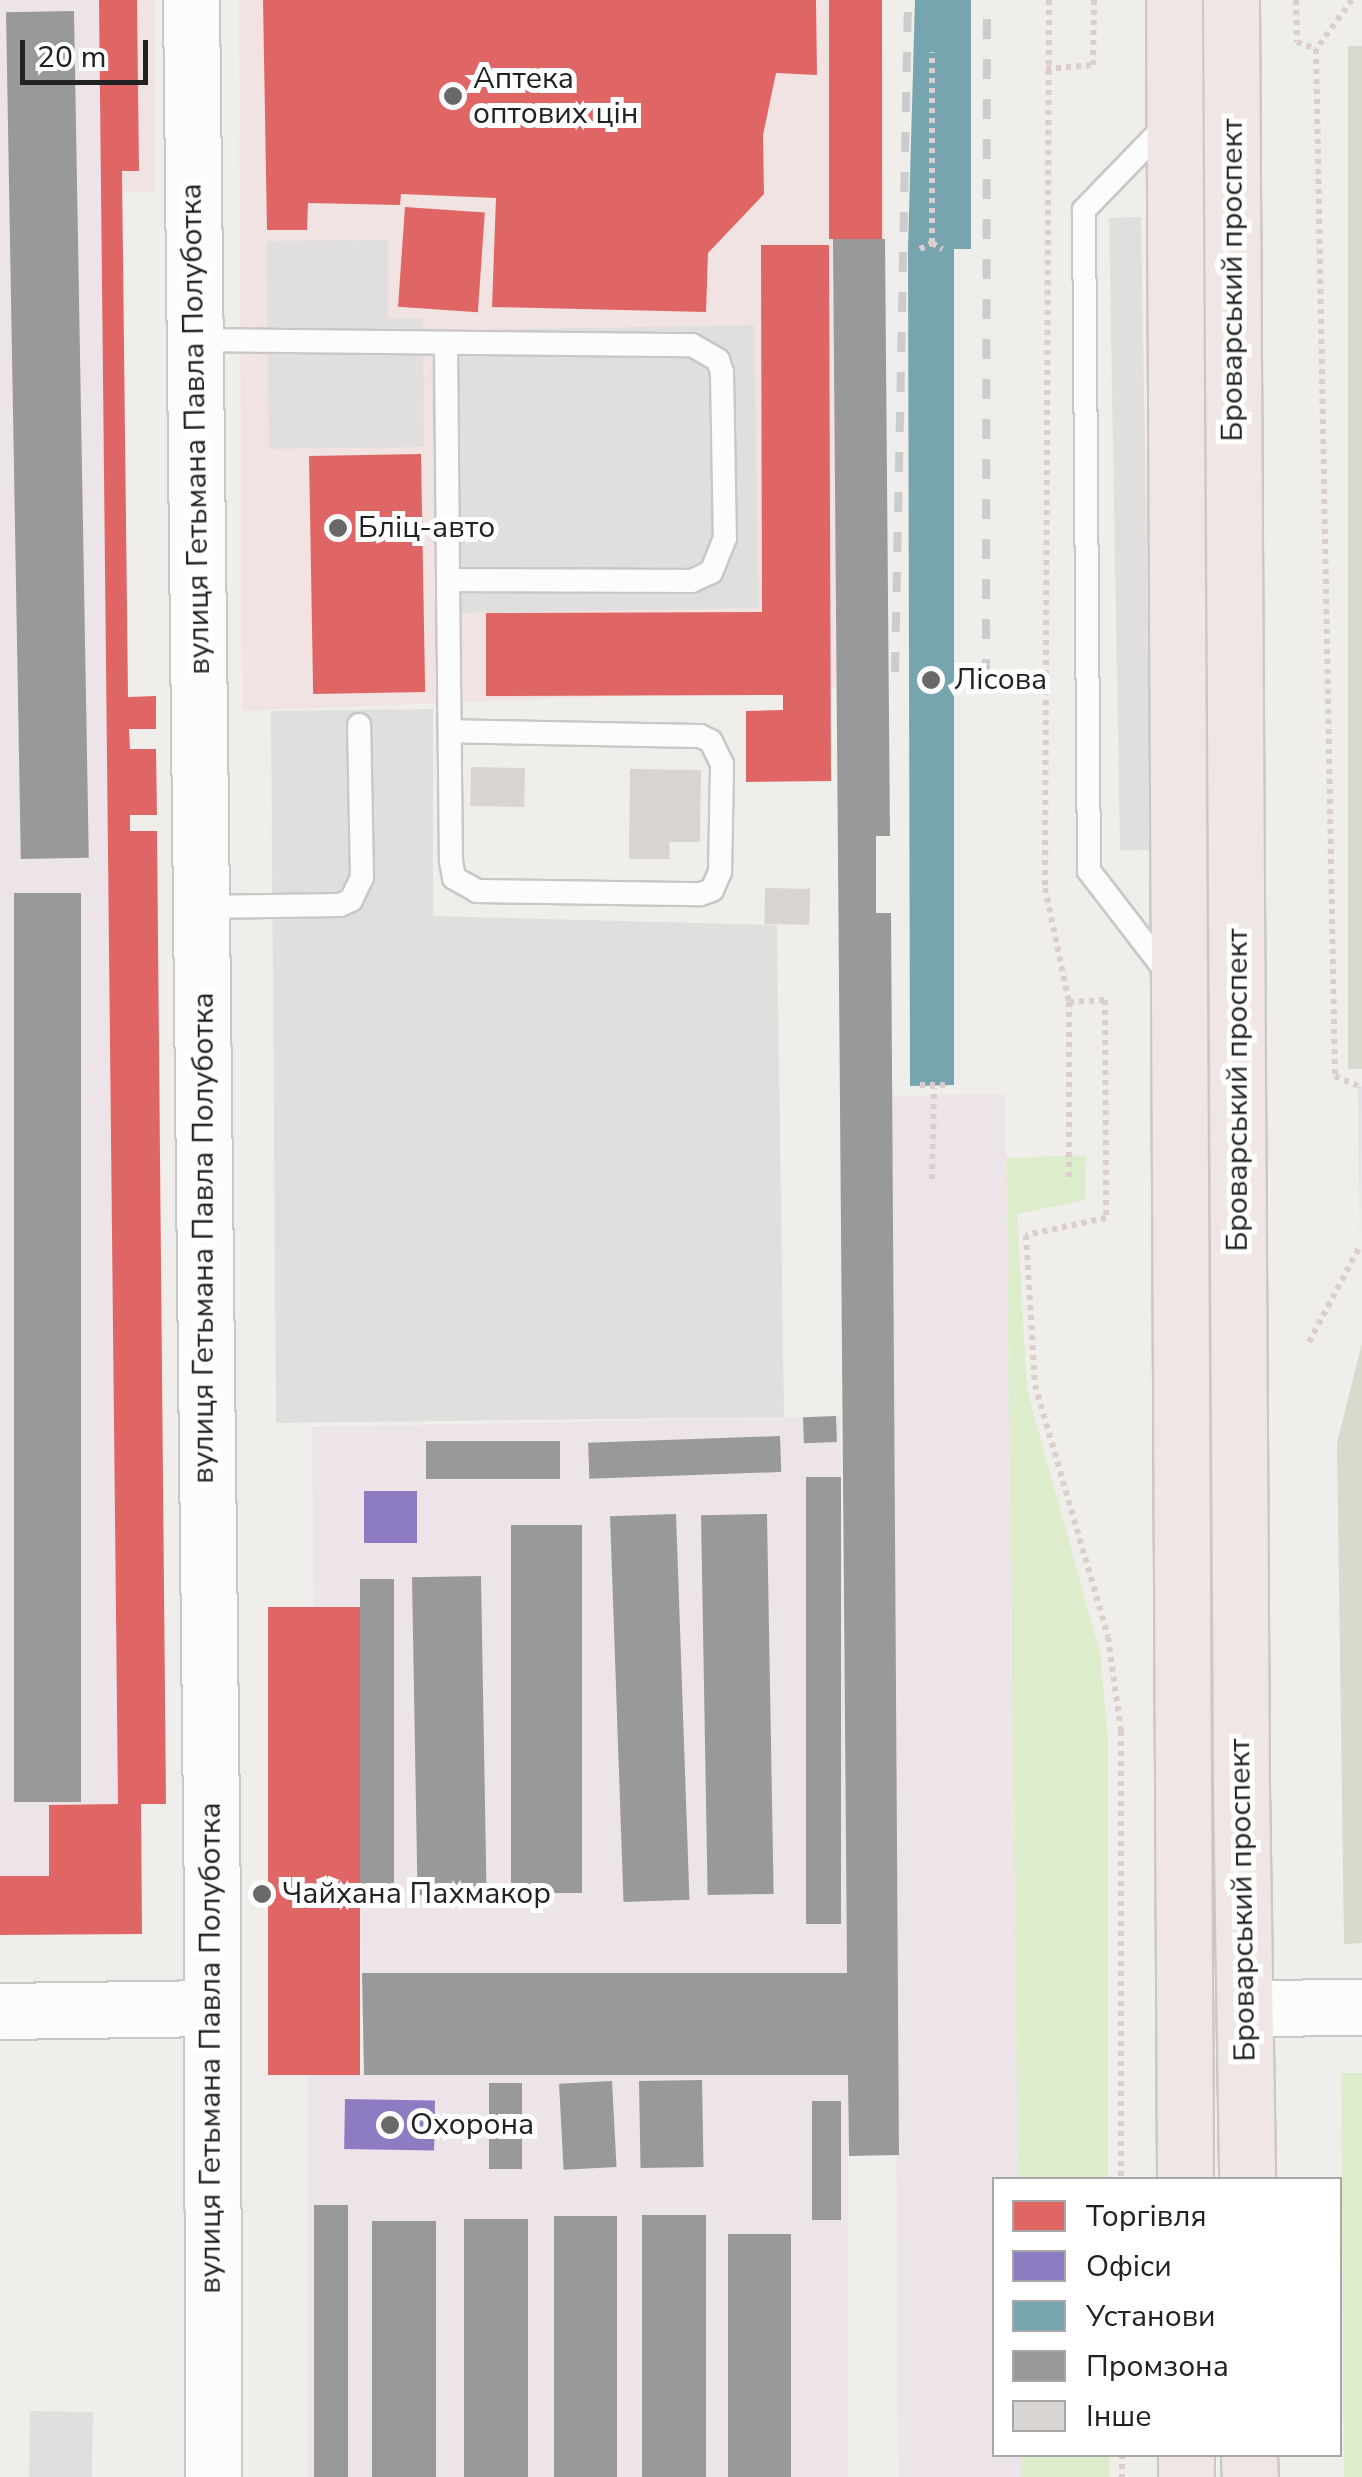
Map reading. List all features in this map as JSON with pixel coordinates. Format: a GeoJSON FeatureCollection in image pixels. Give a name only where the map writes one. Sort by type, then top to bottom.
{"type":"FeatureCollection","features":[{"type":"Feature","properties":{"kind":"highway","name":"Броварський проспект"},"geometry":{"type":"LineString","coordinates":[[1174,0],[1185,2177]]}},
{"type":"Feature","properties":{"kind":"highway","name":"Броварський проспект"},"geometry":{"type":"LineString","coordinates":[[1232,0],[1240,1788],[1247,2177]]}},
{"type":"Feature","properties":{"kind":"street","name":"вулиця Гетьмана Павла Полуботка"},"geometry":{"type":"LineString","coordinates":[[191,0],[213,2477]]}},
{"type":"Feature","properties":{"kind":"street"},"geometry":{"type":"LineString","coordinates":[[1246,2008],[1362,2007]]}},
{"type":"Feature","properties":{"kind":"street"},"geometry":{"type":"LineString","coordinates":[[0,2011],[211,2008]]}},
{"type":"Feature","properties":{"kind":"lane"},"geometry":{"type":"LineString","coordinates":[[1174,116],[1084,210],[1088,852],[1089,871],[1181,991]]}},
{"type":"Feature","properties":{"kind":"lane"},"geometry":{"type":"LineString","coordinates":[[194,340],[692,345],[708,350],[722,372],[725,538],[711,572],[692,581],[448,580]]}},
{"type":"Feature","properties":{"kind":"lane"},"geometry":{"type":"LineString","coordinates":[[446,342],[451,861],[454,878],[477,891],[701,894],[718,882],[722,764],[712,741],[700,736],[450,731]]}},
{"type":"Feature","properties":{"kind":"lane"},"geometry":{"type":"LineString","coordinates":[[202,907],[340,905],[352,900],[362,877],[360,725]]}},
{"type":"Feature","properties":{"kind":"path"},"geometry":{"type":"LineString","coordinates":[[1049,0],[1045,888],[1069,1002],[1069,1180]]}},
{"type":"Feature","properties":{"kind":"path"},"geometry":{"type":"LineString","coordinates":[[1046,69],[1093,65],[1094,0]]}},
{"type":"Feature","properties":{"kind":"path"},"geometry":{"type":"LineString","coordinates":[[1296,0],[1298,42],[1316,49]]}},
{"type":"Feature","properties":{"kind":"path"},"geometry":{"type":"LineString","coordinates":[[1352,0],[1316,49],[1335,1076],[1358,1086]]}},
{"type":"Feature","properties":{"kind":"path"},"geometry":{"type":"LineString","coordinates":[[932,52],[932,243]]}},
{"type":"Feature","properties":{"kind":"path"},"geometry":{"type":"LineString","coordinates":[[920,249],[932,243]]}},
{"type":"Feature","properties":{"kind":"path"},"geometry":{"type":"LineString","coordinates":[[932,243],[942,250]]}},
{"type":"Feature","properties":{"kind":"path"},"geometry":{"type":"LineString","coordinates":[[1069,1002],[1105,1000],[1106,1218],[1026,1236],[1035,1385],[1108,1637],[1121,1731],[1122,2177]]}},
{"type":"Feature","properties":{"kind":"path"},"geometry":{"type":"LineString","coordinates":[[920,1086],[945,1085]]}},
{"type":"Feature","properties":{"kind":"path"},"geometry":{"type":"LineString","coordinates":[[932,1179],[934,1088]]}},
{"type":"Feature","properties":{"kind":"path"},"geometry":{"type":"LineString","coordinates":[[1309,1342],[1360,1246]]}},
{"type":"Feature","properties":{"kind":"shaded area"},"geometry":{"type":"Polygon","coordinates":[[[0,0],[99,0],[118,1804],[49,1805],[49,1876],[0,1876],[0,0]]]}},
{"type":"Feature","properties":{"kind":"shaded area"},"geometry":{"type":"Polygon","coordinates":[[[99,0],[154,0],[154,192],[99,192],[99,0]]]}},
{"type":"Feature","properties":{"kind":"shaded area"},"geometry":{"type":"Polygon","coordinates":[[[239,0],[882,0],[885,239],[868,686],[242,711],[239,0]]]}},
{"type":"Feature","properties":{"kind":"shaded area"},"geometry":{"type":"Polygon","coordinates":[[[1348,46],[1362,46],[1362,1069],[1348,1069],[1348,46]]]}},
{"type":"Feature","properties":{"kind":"shaded area"},"geometry":{"type":"Polygon","coordinates":[[[1141,217],[1152,850],[1120,850],[1109,218],[1141,217]]]}},
{"type":"Feature","properties":{"kind":"shaded area"},"geometry":{"type":"Polygon","coordinates":[[[388,240],[388,318],[423,318],[424,447],[269,449],[266,241],[388,240]]]}},
{"type":"Feature","properties":{"kind":"shaded area"},"geometry":{"type":"Polygon","coordinates":[[[754,325],[759,608],[436,614],[431,331],[754,325]]]}},
{"type":"Feature","properties":{"kind":"shaded area"},"geometry":{"type":"Polygon","coordinates":[[[433,709],[433,916],[777,925],[784,1417],[276,1423],[271,711],[433,709]]]}},
{"type":"Feature","properties":{"kind":"shaded area"},"geometry":{"type":"Polygon","coordinates":[[[1358,1086],[1362,1086],[1360,1246],[1358,1086]]]}},
{"type":"Feature","properties":{"kind":"shaded area"},"geometry":{"type":"Polygon","coordinates":[[[1005,1094],[1018,2177],[992,2177],[992,2457],[1022,2457],[1022,2477],[898,2477],[892,1096],[1005,1094]]]}},
{"type":"Feature","properties":{"kind":"shaded area"},"geometry":{"type":"Polygon","coordinates":[[[1362,1343],[1362,1943],[1344,1944],[1337,1443],[1362,1343]]]}},
{"type":"Feature","properties":{"kind":"shaded area"},"geometry":{"type":"Polygon","coordinates":[[[840,1416],[847,1973],[362,1973],[359,1607],[314,1607],[312,1427],[840,1416]]]}},
{"type":"Feature","properties":{"kind":"shaded area"},"geometry":{"type":"Polygon","coordinates":[[[308,2075],[848,2075],[848,2477],[308,2477],[308,2075]]]}},
{"type":"Feature","properties":{"kind":"shaded area"},"geometry":{"type":"Polygon","coordinates":[[[30,2411],[93,2412],[92,2477],[29,2477],[30,2411]]]}},
{"type":"Feature","properties":{"kind":"green space"},"geometry":{"type":"Polygon","coordinates":[[[1086,1155],[1085,1200],[1017,1214],[1027,1390],[1100,1653],[1108,1737],[1108,2177],[1018,2177],[1006,1158],[1086,1155]]]}},
{"type":"Feature","properties":{"kind":"green space"},"geometry":{"type":"Polygon","coordinates":[[[1341,2073],[1362,2073],[1362,2477],[1344,2477],[1341,2073]]]}},
{"type":"Feature","properties":{"kind":"green space"},"geometry":{"type":"Polygon","coordinates":[[[1022,2457],[1109,2457],[1109,2477],[1022,2477],[1022,2457]]]}},
{"type":"Feature","properties":{"kind":"building: Торгівля"},"geometry":{"type":"Polygon","coordinates":[[[99,0],[137,0],[139,171],[122,171],[128,697],[156,696],[156,729],[129,729],[130,749],[156,749],[157,815],[130,815],[130,831],[157,831],[166,1804],[141,1804],[142,1934],[0,1935],[0,1876],[49,1876],[49,1805],[118,1804],[99,0]]]}},
{"type":"Feature","properties":{"kind":"building: Торгівля"},"geometry":{"type":"Polygon","coordinates":[[[263,0],[816,0],[817,75],[776,73],[763,135],[764,194],[708,253],[706,312],[492,307],[496,198],[401,194],[400,205],[308,203],[307,230],[267,230],[263,0]]]}},
{"type":"Feature","properties":{"kind":"building: Торгівля"},"geometry":{"type":"Polygon","coordinates":[[[829,0],[882,0],[882,239],[829,239],[829,0]]]}},
{"type":"Feature","properties":{"kind":"building: Торгівля"},"geometry":{"type":"Polygon","coordinates":[[[405,207],[485,213],[478,312],[398,307],[405,207]]]}},
{"type":"Feature","properties":{"kind":"building: Торгівля"},"geometry":{"type":"Polygon","coordinates":[[[761,245],[829,245],[831,781],[746,782],[746,711],[783,710],[783,695],[486,696],[486,613],[762,612],[761,245]]]}},
{"type":"Feature","properties":{"kind":"building: Торгівля"},"geometry":{"type":"Polygon","coordinates":[[[421,454],[425,692],[313,694],[309,456],[421,454]]]}},
{"type":"Feature","properties":{"kind":"building: Торгівля"},"geometry":{"type":"Polygon","coordinates":[[[268,1607],[360,1607],[360,2075],[268,2075],[268,1607]]]}},
{"type":"Feature","properties":{"kind":"building: Офіси"},"geometry":{"type":"Polygon","coordinates":[[[364,1491],[417,1491],[417,1543],[364,1543],[364,1491]]]}},
{"type":"Feature","properties":{"kind":"building: Офіси","name":"Охорона"},"geometry":{"type":"Polygon","coordinates":[[[345,2099],[435,2101],[434,2151],[344,2149],[345,2099]]]}},
{"type":"Feature","properties":{"kind":"building: Установи"},"geometry":{"type":"Polygon","coordinates":[[[915,0],[971,0],[971,249],[954,249],[954,1085],[910,1086],[908,249],[915,0]]]}},
{"type":"Feature","properties":{"kind":"building: Промзона"},"geometry":{"type":"Polygon","coordinates":[[[74,11],[89,858],[21,859],[6,12],[74,11]]]}},
{"type":"Feature","properties":{"kind":"building: Промзона"},"geometry":{"type":"Polygon","coordinates":[[[833,239],[885,239],[890,836],[876,836],[876,913],[891,913],[899,2155],[849,2156],[848,2075],[364,2075],[362,1973],[847,1973],[833,239]]]}},
{"type":"Feature","properties":{"kind":"building: Промзона"},"geometry":{"type":"Polygon","coordinates":[[[14,893],[81,893],[81,1802],[14,1802],[14,893]]]}},
{"type":"Feature","properties":{"kind":"building: Промзона"},"geometry":{"type":"Polygon","coordinates":[[[836,1416],[837,1442],[804,1443],[803,1417],[836,1416]]]}},
{"type":"Feature","properties":{"kind":"building: Промзона"},"geometry":{"type":"Polygon","coordinates":[[[780,1436],[781,1472],[589,1479],[588,1443],[780,1436]]]}},
{"type":"Feature","properties":{"kind":"building: Промзона"},"geometry":{"type":"Polygon","coordinates":[[[426,1441],[560,1441],[560,1479],[426,1479],[426,1441]]]}},
{"type":"Feature","properties":{"kind":"building: Промзона"},"geometry":{"type":"Polygon","coordinates":[[[806,1477],[841,1477],[841,1924],[806,1924],[806,1477]]]}},
{"type":"Feature","properties":{"kind":"building: Промзона"},"geometry":{"type":"Polygon","coordinates":[[[676,1514],[689,1900],[624,1902],[610,1516],[676,1514]]]}},
{"type":"Feature","properties":{"kind":"building: Промзона"},"geometry":{"type":"Polygon","coordinates":[[[767,1514],[774,1894],[708,1895],[701,1515],[767,1514]]]}},
{"type":"Feature","properties":{"kind":"building: Промзона"},"geometry":{"type":"Polygon","coordinates":[[[511,1525],[582,1525],[582,1893],[511,1893],[511,1525]]]}},
{"type":"Feature","properties":{"kind":"building: Промзона"},"geometry":{"type":"Polygon","coordinates":[[[481,1576],[487,1894],[418,1895],[412,1577],[481,1576]]]}},
{"type":"Feature","properties":{"kind":"building: Промзона"},"geometry":{"type":"Polygon","coordinates":[[[360,1579],[394,1579],[394,1894],[360,1894],[360,1579]]]}},
{"type":"Feature","properties":{"kind":"building: Промзона"},"geometry":{"type":"Polygon","coordinates":[[[702,2080],[704,2167],[641,2168],[639,2081],[702,2080]]]}},
{"type":"Feature","properties":{"kind":"building: Промзона"},"geometry":{"type":"Polygon","coordinates":[[[612,2081],[617,2167],[564,2170],[559,2084],[612,2081]]]}},
{"type":"Feature","properties":{"kind":"building: Промзона"},"geometry":{"type":"Polygon","coordinates":[[[489,2083],[522,2083],[522,2169],[489,2169],[489,2083]]]}},
{"type":"Feature","properties":{"kind":"building: Промзона"},"geometry":{"type":"Polygon","coordinates":[[[812,2101],[841,2101],[841,2220],[812,2220],[812,2101]]]}},
{"type":"Feature","properties":{"kind":"building: Промзона"},"geometry":{"type":"Polygon","coordinates":[[[314,2205],[348,2205],[348,2477],[314,2477],[314,2205]]]}},
{"type":"Feature","properties":{"kind":"building: Промзона"},"geometry":{"type":"Polygon","coordinates":[[[642,2215],[706,2215],[706,2477],[642,2477],[642,2215]]]}},
{"type":"Feature","properties":{"kind":"building: Промзона"},"geometry":{"type":"Polygon","coordinates":[[[554,2216],[617,2216],[617,2477],[554,2477],[554,2216]]]}},
{"type":"Feature","properties":{"kind":"building: Промзона"},"geometry":{"type":"Polygon","coordinates":[[[464,2219],[528,2219],[528,2477],[464,2477],[464,2219]]]}},
{"type":"Feature","properties":{"kind":"building: Промзона"},"geometry":{"type":"Polygon","coordinates":[[[372,2221],[436,2221],[436,2477],[372,2477],[372,2221]]]}},
{"type":"Feature","properties":{"kind":"building: Промзона"},"geometry":{"type":"Polygon","coordinates":[[[728,2234],[791,2234],[791,2477],[728,2477],[728,2234]]]}},
{"type":"Feature","properties":{"kind":"building: Інше"},"geometry":{"type":"Polygon","coordinates":[[[471,767],[525,768],[524,807],[470,806],[471,767]]]}},
{"type":"Feature","properties":{"kind":"building: Інше"},"geometry":{"type":"Polygon","coordinates":[[[630,769],[701,770],[700,842],[669,842],[670,859],[629,859],[630,769]]]}},
{"type":"Feature","properties":{"kind":"building: Інше"},"geometry":{"type":"Polygon","coordinates":[[[765,888],[810,889],[809,925],[764,924],[765,888]]]}},
{"type":"Feature","properties":{"kind":"railway"},"geometry":{"type":"LineString","coordinates":[[895,672],[908,0]]}},
{"type":"Feature","properties":{"kind":"railway"},"geometry":{"type":"LineString","coordinates":[[986,679],[987,0]]}},
{"type":"Feature","properties":{"kind":"place","name":"Аптека оптових цін"},"geometry":{"type":"Point","coordinates":[453,96]}},
{"type":"Feature","properties":{"kind":"place","name":"Бліц-авто"},"geometry":{"type":"Point","coordinates":[338,528]}},
{"type":"Feature","properties":{"kind":"place","name":"Лісова"},"geometry":{"type":"Point","coordinates":[931,680]}},
{"type":"Feature","properties":{"kind":"place","name":"Чайхана Пахмакор"},"geometry":{"type":"Point","coordinates":[262,1894]}},
{"type":"Feature","properties":{"kind":"place","name":"Охорона"},"geometry":{"type":"Point","coordinates":[390,2125]}}]}
